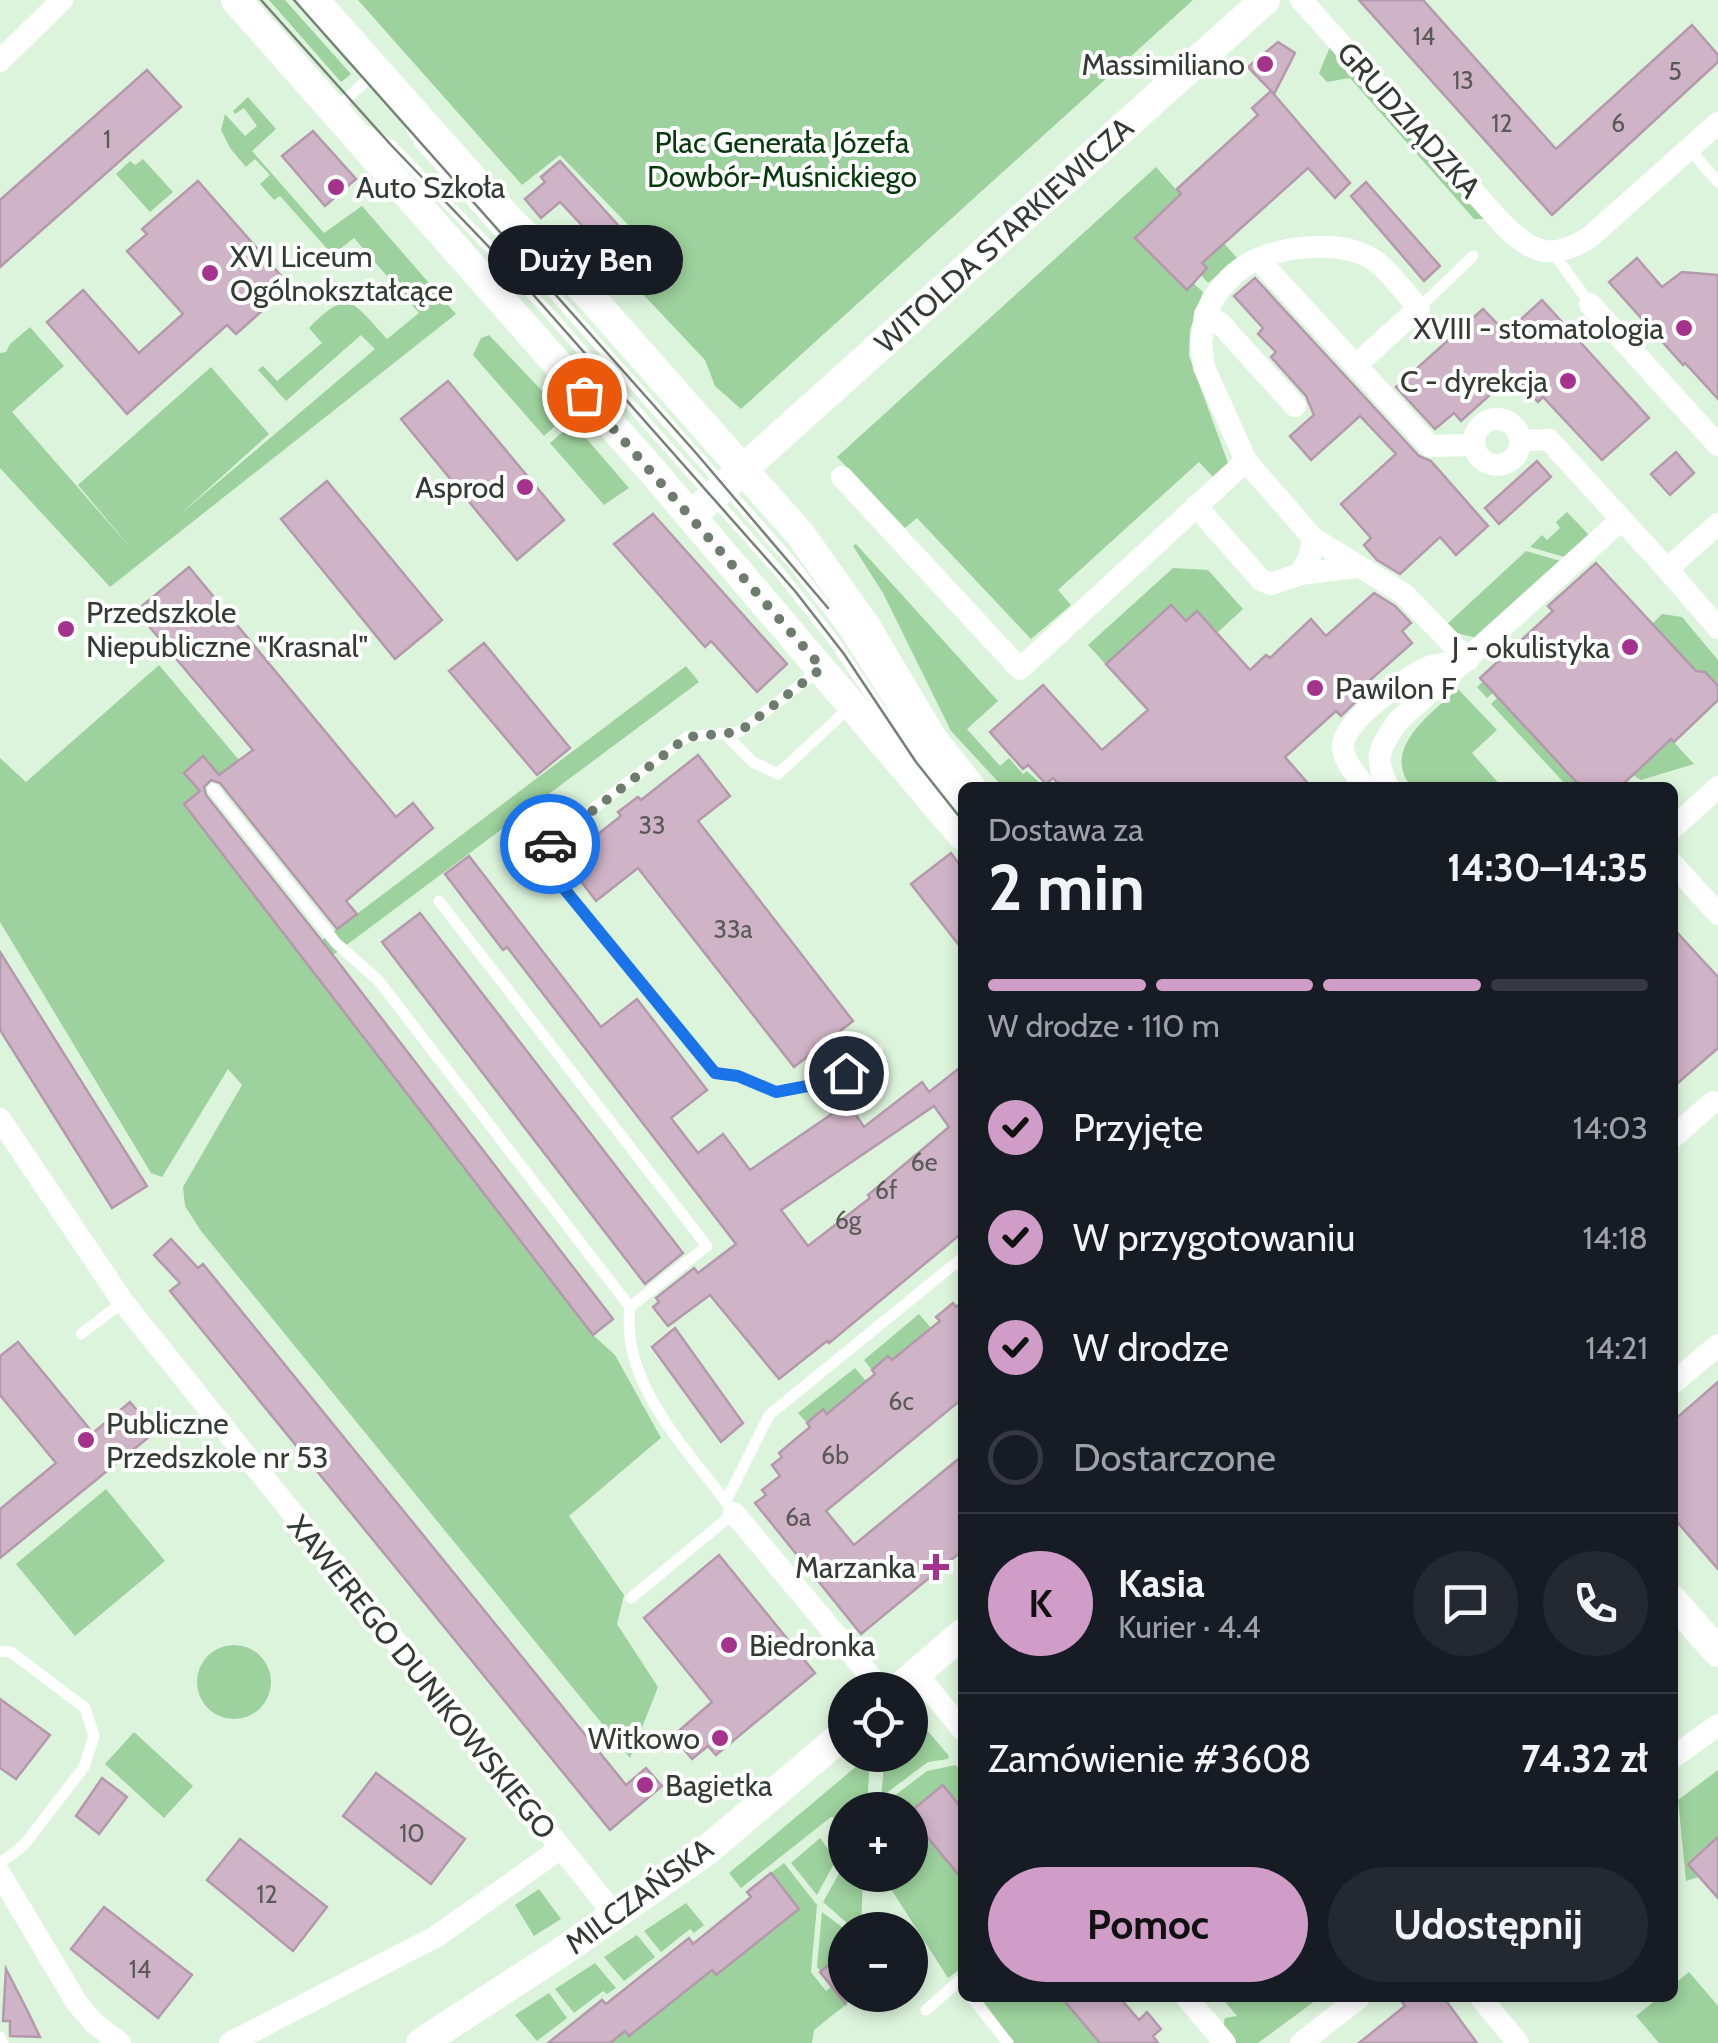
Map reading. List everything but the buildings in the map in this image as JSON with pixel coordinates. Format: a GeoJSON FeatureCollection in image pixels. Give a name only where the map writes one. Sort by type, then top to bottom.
{"type":"FeatureCollection","features":[{"type":"Feature","properties":{"kind":"street"},"geometry":{"type":"LineString","coordinates":[[0,60],[62,0]]}},
{"type":"Feature","properties":{"kind":"street"},"geometry":{"type":"LineString","coordinates":[[236,0],[333,110],[718,492],[824,564],[864,624],[958,789]]}},
{"type":"Feature","properties":{"kind":"street"},"geometry":{"type":"LineString","coordinates":[[314,0],[511,222],[584,291],[718,492],[822,668],[958,830]]}},
{"type":"Feature","properties":{"kind":"street","name":"WITOLDA STARKIEWICZA"},"geometry":{"type":"LineString","coordinates":[[718,492],[1265,0]]}},
{"type":"Feature","properties":{"kind":"street","name":"GRUDZIĄDZKA"},"geometry":{"type":"LineString","coordinates":[[1301,0],[1518,239],[1533,248],[1553,252]]}},
{"type":"Feature","properties":{"kind":"street"},"geometry":{"type":"LineString","coordinates":[[1553,252],[1590,237],[1718,124]]}},
{"type":"Feature","properties":{"kind":"street"},"geometry":{"type":"LineString","coordinates":[[1356,366],[1419,308],[1378,263],[1362,253],[1298,249],[1258,259],[1246,264],[1214,294],[1201,343],[1204,367],[1246,461],[1313,538],[1404,594],[1468,660]]}},
{"type":"Feature","properties":{"kind":"street"},"geometry":{"type":"LineString","coordinates":[[1258,259],[1430,446],[1474,445],[1478,429],[1491,420],[1507,421],[1521,440],[1549,440],[1718,628]]}},
{"type":"Feature","properties":{"kind":"street"},"geometry":{"type":"LineString","coordinates":[[1590,304],[1718,445]]}},
{"type":"Feature","properties":{"kind":"street"},"geometry":{"type":"LineString","coordinates":[[1206,315],[1220,322],[1295,406]]}},
{"type":"Feature","properties":{"kind":"street"},"geometry":{"type":"LineString","coordinates":[[842,477],[1020,669],[1246,461]]}},
{"type":"Feature","properties":{"kind":"street"},"geometry":{"type":"LineString","coordinates":[[1196,506],[1262,580],[1271,584],[1300,574],[1356,567]]}},
{"type":"Feature","properties":{"kind":"street"},"geometry":{"type":"LineString","coordinates":[[1386,782],[1379,770],[1381,746],[1398,721],[1620,520]]}},
{"type":"Feature","properties":{"kind":"street"},"geometry":{"type":"LineString","coordinates":[[1667,568],[1718,524]]}},
{"type":"Feature","properties":{"kind":"street"},"geometry":{"type":"LineString","coordinates":[[1300,574],[1310,556],[1313,538]]}},
{"type":"Feature","properties":{"kind":"street"},"geometry":{"type":"LineString","coordinates":[[1362,782],[1346,760],[1342,745],[1350,726],[1408,677],[1433,665],[1468,660]]}},
{"type":"Feature","properties":{"kind":"street"},"geometry":{"type":"LineString","coordinates":[[1678,824],[1718,787]]}},
{"type":"Feature","properties":{"kind":"street"},"geometry":{"type":"LineString","coordinates":[[1678,870],[1718,914]]}},
{"type":"Feature","properties":{"kind":"street"},"geometry":{"type":"LineString","coordinates":[[1678,1133],[1716,1103]]}},
{"type":"Feature","properties":{"kind":"street","name":"XAWEREGO DUNIKOWSKIEGO"},"geometry":{"type":"LineString","coordinates":[[0,1119],[124,1302],[614,1915]]}},
{"type":"Feature","properties":{"kind":"street"},"geometry":{"type":"LineString","coordinates":[[1678,1379],[1718,1344]]}},
{"type":"Feature","properties":{"kind":"street"},"geometry":{"type":"LineString","coordinates":[[730,1507],[867,1672]]}},
{"type":"Feature","properties":{"kind":"street"},"geometry":{"type":"LineString","coordinates":[[1678,1607],[1718,1652]]}},
{"type":"Feature","properties":{"kind":"street"},"geometry":{"type":"LineString","coordinates":[[918,1672],[958,1637]]}},
{"type":"Feature","properties":{"kind":"street"},"geometry":{"type":"LineString","coordinates":[[928,1700],[958,1725]]}},
{"type":"Feature","properties":{"kind":"street"},"geometry":{"type":"LineString","coordinates":[[1678,1754],[1718,1725]]}},
{"type":"Feature","properties":{"kind":"street","name":"MILCZAŃSKA"},"geometry":{"type":"LineString","coordinates":[[421,2043],[706,1850],[828,1747]]}},
{"type":"Feature","properties":{"kind":"street","name":"XAWEREGO DUNIKOWSKIEGO"},"geometry":{"type":"LineString","coordinates":[[230,2043],[437,1936],[560,1848]]}},
{"type":"Feature","properties":{"kind":"street"},"geometry":{"type":"LineString","coordinates":[[0,1874],[77,2004],[120,2043]]}},
{"type":"Feature","properties":{"kind":"street"},"geometry":{"type":"LineString","coordinates":[[1190,2002],[1225,2043]]}},
{"type":"Feature","properties":{"kind":"street"},"geometry":{"type":"LineString","coordinates":[[1300,2043],[1354,2002]]}},
{"type":"Feature","properties":{"kind":"street"},"geometry":{"type":"LineString","coordinates":[[1484,2002],[1518,2043]]}},
{"type":"Feature","properties":{"kind":"lane"},"geometry":{"type":"LineString","coordinates":[[333,110],[376,72]]}},
{"type":"Feature","properties":{"kind":"lane"},"geometry":{"type":"LineString","coordinates":[[1689,149],[1718,182]]}},
{"type":"Feature","properties":{"kind":"lane"},"geometry":{"type":"LineString","coordinates":[[1553,252],[1590,304]]}},
{"type":"Feature","properties":{"kind":"lane"},"geometry":{"type":"LineString","coordinates":[[1419,308],[1473,256]]}},
{"type":"Feature","properties":{"kind":"lane"},"geometry":{"type":"LineString","coordinates":[[718,492],[814,614],[882,712],[958,789]]}},
{"type":"Feature","properties":{"kind":"lane"},"geometry":{"type":"LineString","coordinates":[[822,668],[739,732],[687,737],[552,840],[544,856],[548,869],[715,1073],[738,1076],[776,1092],[818,1084],[846,1073],[878,1050]]}},
{"type":"Feature","properties":{"kind":"lane"},"geometry":{"type":"LineString","coordinates":[[725,734],[753,762],[778,774],[853,705]]}},
{"type":"Feature","properties":{"kind":"lane"},"geometry":{"type":"LineString","coordinates":[[213,789],[336,943],[378,980],[630,1307],[630,1342],[635,1364],[672,1430],[730,1507]]}},
{"type":"Feature","properties":{"kind":"lane"},"geometry":{"type":"LineString","coordinates":[[439,901],[707,1246],[630,1307]]}},
{"type":"Feature","properties":{"kind":"lane"},"geometry":{"type":"LineString","coordinates":[[631,1598],[730,1507],[769,1415],[958,1261]]}},
{"type":"Feature","properties":{"kind":"lane"},"geometry":{"type":"LineString","coordinates":[[82,1334],[124,1302]]}},
{"type":"Feature","properties":{"kind":"lane"},"geometry":{"type":"LineString","coordinates":[[0,1651],[10,1652],[84,1708],[94,1736],[84,1767],[24,1844],[0,1863]]}},
{"type":"Feature","properties":{"kind":"lane"},"geometry":{"type":"LineString","coordinates":[[928,2008],[958,1984]]}},
{"type":"Feature","properties":{"kind":"lane"},"geometry":{"type":"LineString","coordinates":[[975,2002],[1008,2043]]}},
{"type":"Feature","properties":{"kind":"green space"},"geometry":{"type":"Polygon","coordinates":[[[269,0],[285,0],[351,74],[341,82],[269,0]]]}},
{"type":"Feature","properties":{"kind":"green space","name":"Plac Generała Józefa Dowbór-Muśnickiego"},"geometry":{"type":"Polygon","coordinates":[[[358,0],[1193,0],[741,409],[715,386],[705,360],[623,273],[642,239],[560,155],[522,185],[358,0]]]}},
{"type":"Feature","properties":{"kind":"green space"},"geometry":{"type":"Polygon","coordinates":[[[1330,47],[1486,219],[1474,219],[1350,78],[1327,82],[1319,73],[1330,47]]]}},
{"type":"Feature","properties":{"kind":"green space"},"geometry":{"type":"Polygon","coordinates":[[[248,97],[276,129],[252,151],[324,233],[362,206],[456,314],[110,587],[0,468],[0,353],[6,352],[10,344],[30,327],[64,366],[12,412],[135,553],[78,485],[211,367],[269,434],[177,517],[375,349],[361,335],[286,401],[258,370],[263,366],[277,381],[322,343],[309,328],[323,315],[334,307],[351,304],[387,339],[419,313],[354,238],[330,252],[280,196],[274,200],[260,184],[270,175],[255,159],[246,167],[230,148],[221,130],[225,114],[245,136],[257,126],[244,108],[235,114],[233,111],[248,97]]]}},
{"type":"Feature","properties":{"kind":"green space"},"geometry":{"type":"Polygon","coordinates":[[[143,159],[173,192],[150,212],[116,174],[130,161],[135,165],[143,159]]]}},
{"type":"Feature","properties":{"kind":"green space"},"geometry":{"type":"Polygon","coordinates":[[[1156,167],[1238,259],[1208,283],[1201,275],[1207,268],[1158,216],[1136,237],[1186,290],[1193,283],[1203,292],[1190,330],[1189,356],[1228,463],[1213,477],[1199,462],[1058,590],[1071,605],[1031,639],[917,518],[905,528],[837,457],[1156,167]]]}},
{"type":"Feature","properties":{"kind":"green space"},"geometry":{"type":"Polygon","coordinates":[[[489,335],[566,416],[544,436],[473,355],[481,338],[489,335]]]}},
{"type":"Feature","properties":{"kind":"green space"},"geometry":{"type":"Polygon","coordinates":[[[573,423],[629,488],[604,505],[550,443],[573,423]]]}},
{"type":"Feature","properties":{"kind":"green space"},"geometry":{"type":"Polygon","coordinates":[[[1567,512],[1589,535],[1568,558],[1530,547],[1542,535],[1547,540],[1560,528],[1556,522],[1567,512]]]}},
{"type":"Feature","properties":{"kind":"green space"},"geometry":{"type":"Polygon","coordinates":[[[856,544],[998,701],[967,729],[1000,766],[1009,758],[1023,774],[1027,771],[1039,782],[998,782],[951,731],[883,593],[853,546],[856,544]]]}},
{"type":"Feature","properties":{"kind":"green space"},"geometry":{"type":"Polygon","coordinates":[[[1526,551],[1564,562],[1478,638],[1455,633],[1445,626],[1526,551]]]}},
{"type":"Feature","properties":{"kind":"green space"},"geometry":{"type":"Polygon","coordinates":[[[1173,568],[1208,570],[1243,609],[1217,633],[1197,612],[1120,680],[1088,645],[1173,568]]]}},
{"type":"Feature","properties":{"kind":"green space"},"geometry":{"type":"Polygon","coordinates":[[[1662,614],[1682,617],[1718,660],[1718,686],[1705,672],[1696,671],[1652,624],[1662,614]]]}},
{"type":"Feature","properties":{"kind":"green space"},"geometry":{"type":"Polygon","coordinates":[[[1544,623],[1657,724],[1694,764],[1641,780],[1494,692],[1487,698],[1477,687],[1544,623]]]}},
{"type":"Feature","properties":{"kind":"green space"},"geometry":{"type":"Polygon","coordinates":[[[159,665],[239,760],[219,775],[202,757],[184,773],[200,791],[184,805],[301,956],[686,666],[699,682],[313,970],[593,1335],[615,1355],[661,1438],[569,1516],[624,1595],[617,1624],[658,1687],[630,1758],[201,1231],[185,1206],[183,1187],[242,1085],[228,1069],[162,1177],[151,1173],[0,922],[0,758],[26,782],[159,665]]]}},
{"type":"Feature","properties":{"kind":"green space"},"geometry":{"type":"Polygon","coordinates":[[[1458,689],[1497,730],[1472,753],[1498,782],[1409,782],[1403,773],[1405,745],[1424,720],[1458,689]]]}},
{"type":"Feature","properties":{"kind":"green space"},"geometry":{"type":"Polygon","coordinates":[[[1498,697],[1577,782],[1563,782],[1491,704],[1498,697]]]}},
{"type":"Feature","properties":{"kind":"green space"},"geometry":{"type":"Polygon","coordinates":[[[919,1314],[931,1328],[892,1360],[888,1357],[872,1370],[864,1360],[919,1314]]]}},
{"type":"Feature","properties":{"kind":"green space"},"geometry":{"type":"Polygon","coordinates":[[[855,1368],[866,1381],[827,1414],[823,1410],[807,1423],[798,1413],[855,1368]]]}},
{"type":"Feature","properties":{"kind":"green space"},"geometry":{"type":"Polygon","coordinates":[[[106,1489],[165,1561],[75,1636],[16,1564],[106,1489]]]}},
{"type":"Feature","properties":{"kind":"green space"},"geometry":{"type":"Polygon","coordinates":[[[234,1645],[260,1656],[271,1682],[260,1708],[234,1719],[208,1708],[197,1682],[208,1656],[234,1645]]]}},
{"type":"Feature","properties":{"kind":"green space"},"geometry":{"type":"Polygon","coordinates":[[[928,1731],[949,1756],[928,1762],[928,1731]]]}},
{"type":"Feature","properties":{"kind":"green space"},"geometry":{"type":"Polygon","coordinates":[[[134,1732],[193,1786],[164,1818],[105,1764],[134,1732]]]}},
{"type":"Feature","properties":{"kind":"green space"},"geometry":{"type":"Polygon","coordinates":[[[958,1768],[958,1804],[943,1786],[928,1798],[928,1792],[899,1792],[928,1771],[958,1768]]]}},
{"type":"Feature","properties":{"kind":"green space"},"geometry":{"type":"Polygon","coordinates":[[[1718,1770],[1718,1836],[1687,1863],[1699,1877],[1686,1881],[1678,1800],[1718,1770]]]}},
{"type":"Feature","properties":{"kind":"green space"},"geometry":{"type":"Polygon","coordinates":[[[850,1772],[869,1772],[868,1792],[828,1792],[828,1819],[741,1888],[729,1873],[850,1772]]]}},
{"type":"Feature","properties":{"kind":"green space"},"geometry":{"type":"Polygon","coordinates":[[[884,1772],[915,1772],[888,1792],[882,1792],[884,1772]]]}},
{"type":"Feature","properties":{"kind":"green space"},"geometry":{"type":"Polygon","coordinates":[[[820,1838],[828,1849],[828,1875],[817,1895],[791,1863],[820,1838]]]}},
{"type":"Feature","properties":{"kind":"green space"},"geometry":{"type":"Polygon","coordinates":[[[928,1838],[958,1874],[958,1970],[948,1978],[928,1947],[928,1912],[906,1912],[893,1892],[928,1892],[928,1838]]]}},
{"type":"Feature","properties":{"kind":"green space"},"geometry":{"type":"Polygon","coordinates":[[[784,1863],[817,1905],[811,1972],[828,1989],[828,2012],[837,2012],[814,2030],[812,2043],[610,2043],[625,2031],[629,2036],[712,1970],[716,1975],[799,1909],[771,1873],[784,1863]]]}},
{"type":"Feature","properties":{"kind":"green space"},"geometry":{"type":"Polygon","coordinates":[[[539,1889],[561,1919],[534,1936],[515,1905],[539,1889]]]}},
{"type":"Feature","properties":{"kind":"green space"},"geometry":{"type":"Polygon","coordinates":[[[829,1892],[862,1892],[862,1912],[834,1912],[823,1902],[829,1892]]]}},
{"type":"Feature","properties":{"kind":"green space"},"geometry":{"type":"Polygon","coordinates":[[[686,1903],[704,1925],[694,1933],[690,1929],[661,1952],[644,1931],[686,1903]]]}},
{"type":"Feature","properties":{"kind":"green space"},"geometry":{"type":"Polygon","coordinates":[[[822,1912],[828,1916],[828,1970],[817,1967],[822,1912]]]}},
{"type":"Feature","properties":{"kind":"green space"},"geometry":{"type":"Polygon","coordinates":[[[637,1935],[655,1957],[624,1981],[604,1957],[637,1935]]]}},
{"type":"Feature","properties":{"kind":"green space"},"geometry":{"type":"Polygon","coordinates":[[[595,1963],[616,1988],[607,1994],[603,1991],[574,2013],[555,1989],[595,1963]]]}},
{"type":"Feature","properties":{"kind":"green space"},"geometry":{"type":"Polygon","coordinates":[[[1689,1972],[1718,2006],[1718,2043],[1659,2043],[1636,2016],[1653,2002],[1678,2002],[1678,1981],[1689,1972]]]}},
{"type":"Feature","properties":{"kind":"green space"},"geometry":{"type":"Polygon","coordinates":[[[549,1993],[567,2018],[537,2041],[515,2015],[549,1993]]]}},
{"type":"Feature","properties":{"kind":"green space"},"geometry":{"type":"Polygon","coordinates":[[[984,2002],[1065,2002],[1100,2043],[1014,2043],[984,2002]]]}},
{"type":"Feature","properties":{"kind":"green space"},"geometry":{"type":"Polygon","coordinates":[[[1225,2002],[1314,2002],[1258,2043],[1236,2043],[1223,2027],[1225,2018],[1237,2016],[1225,2002]]]}},
{"type":"Feature","properties":{"kind":"tram line"},"geometry":{"type":"LineString","coordinates":[[261,0],[391,145],[514,273],[795,591],[958,815]]}},
{"type":"Feature","properties":{"kind":"tram line"},"geometry":{"type":"LineString","coordinates":[[294,0],[696,453],[828,608]]}},
{"type":"Feature","properties":{"kind":"way so far"},"geometry":{"type":"LineString","coordinates":[[550,844],[687,737],[739,732],[822,668],[584,395]]}},
{"type":"Feature","properties":{"kind":"place","name":"Massimiliano"},"geometry":{"type":"Point","coordinates":[1265,64]}},
{"type":"Feature","properties":{"kind":"place","name":"Auto Szkoła"},"geometry":{"type":"Point","coordinates":[336,187]}},
{"type":"Feature","properties":{"kind":"place","name":"XVI Liceum Ogólnokształcące"},"geometry":{"type":"Point","coordinates":[210,273]}},
{"type":"Feature","properties":{"kind":"place","name":"XVIII - stomatologia"},"geometry":{"type":"Point","coordinates":[1684,328]}},
{"type":"Feature","properties":{"kind":"place","name":"C - dyrekcja"},"geometry":{"type":"Point","coordinates":[1568,381]}},
{"type":"Feature","properties":{"kind":"place","name":"Duży Ben"},"geometry":{"type":"Point","coordinates":[584,395]}},
{"type":"Feature","properties":{"kind":"place","name":"Asprod"},"geometry":{"type":"Point","coordinates":[525,487]}},
{"type":"Feature","properties":{"kind":"place","name":"Przedszkole Niepubliczne \"Krasnal\""},"geometry":{"type":"Point","coordinates":[66,629]}},
{"type":"Feature","properties":{"kind":"place","name":"J - okulistyka"},"geometry":{"type":"Point","coordinates":[1630,647]}},
{"type":"Feature","properties":{"kind":"place","name":"Pawilon F"},"geometry":{"type":"Point","coordinates":[1315,688]}},
{"type":"Feature","properties":{"kind":"place","name":"Publiczne Przedszkole nr 53"},"geometry":{"type":"Point","coordinates":[86,1440]}},
{"type":"Feature","properties":{"kind":"place","name":"Marzanka"},"geometry":{"type":"Point","coordinates":[936,1567]}},
{"type":"Feature","properties":{"kind":"place","name":"Biedronka"},"geometry":{"type":"Point","coordinates":[729,1645]}},
{"type":"Feature","properties":{"kind":"place","name":"Witkowo"},"geometry":{"type":"Point","coordinates":[720,1738]}},
{"type":"Feature","properties":{"kind":"place","name":"Bagietka"},"geometry":{"type":"Point","coordinates":[645,1785]}},
{"type":"Feature","properties":{"kind":"route"},"geometry":{"type":"LineString","coordinates":[[550,844],[544,856],[548,869],[715,1073],[738,1076],[776,1092],[818,1084],[846,1073]]}}]}
